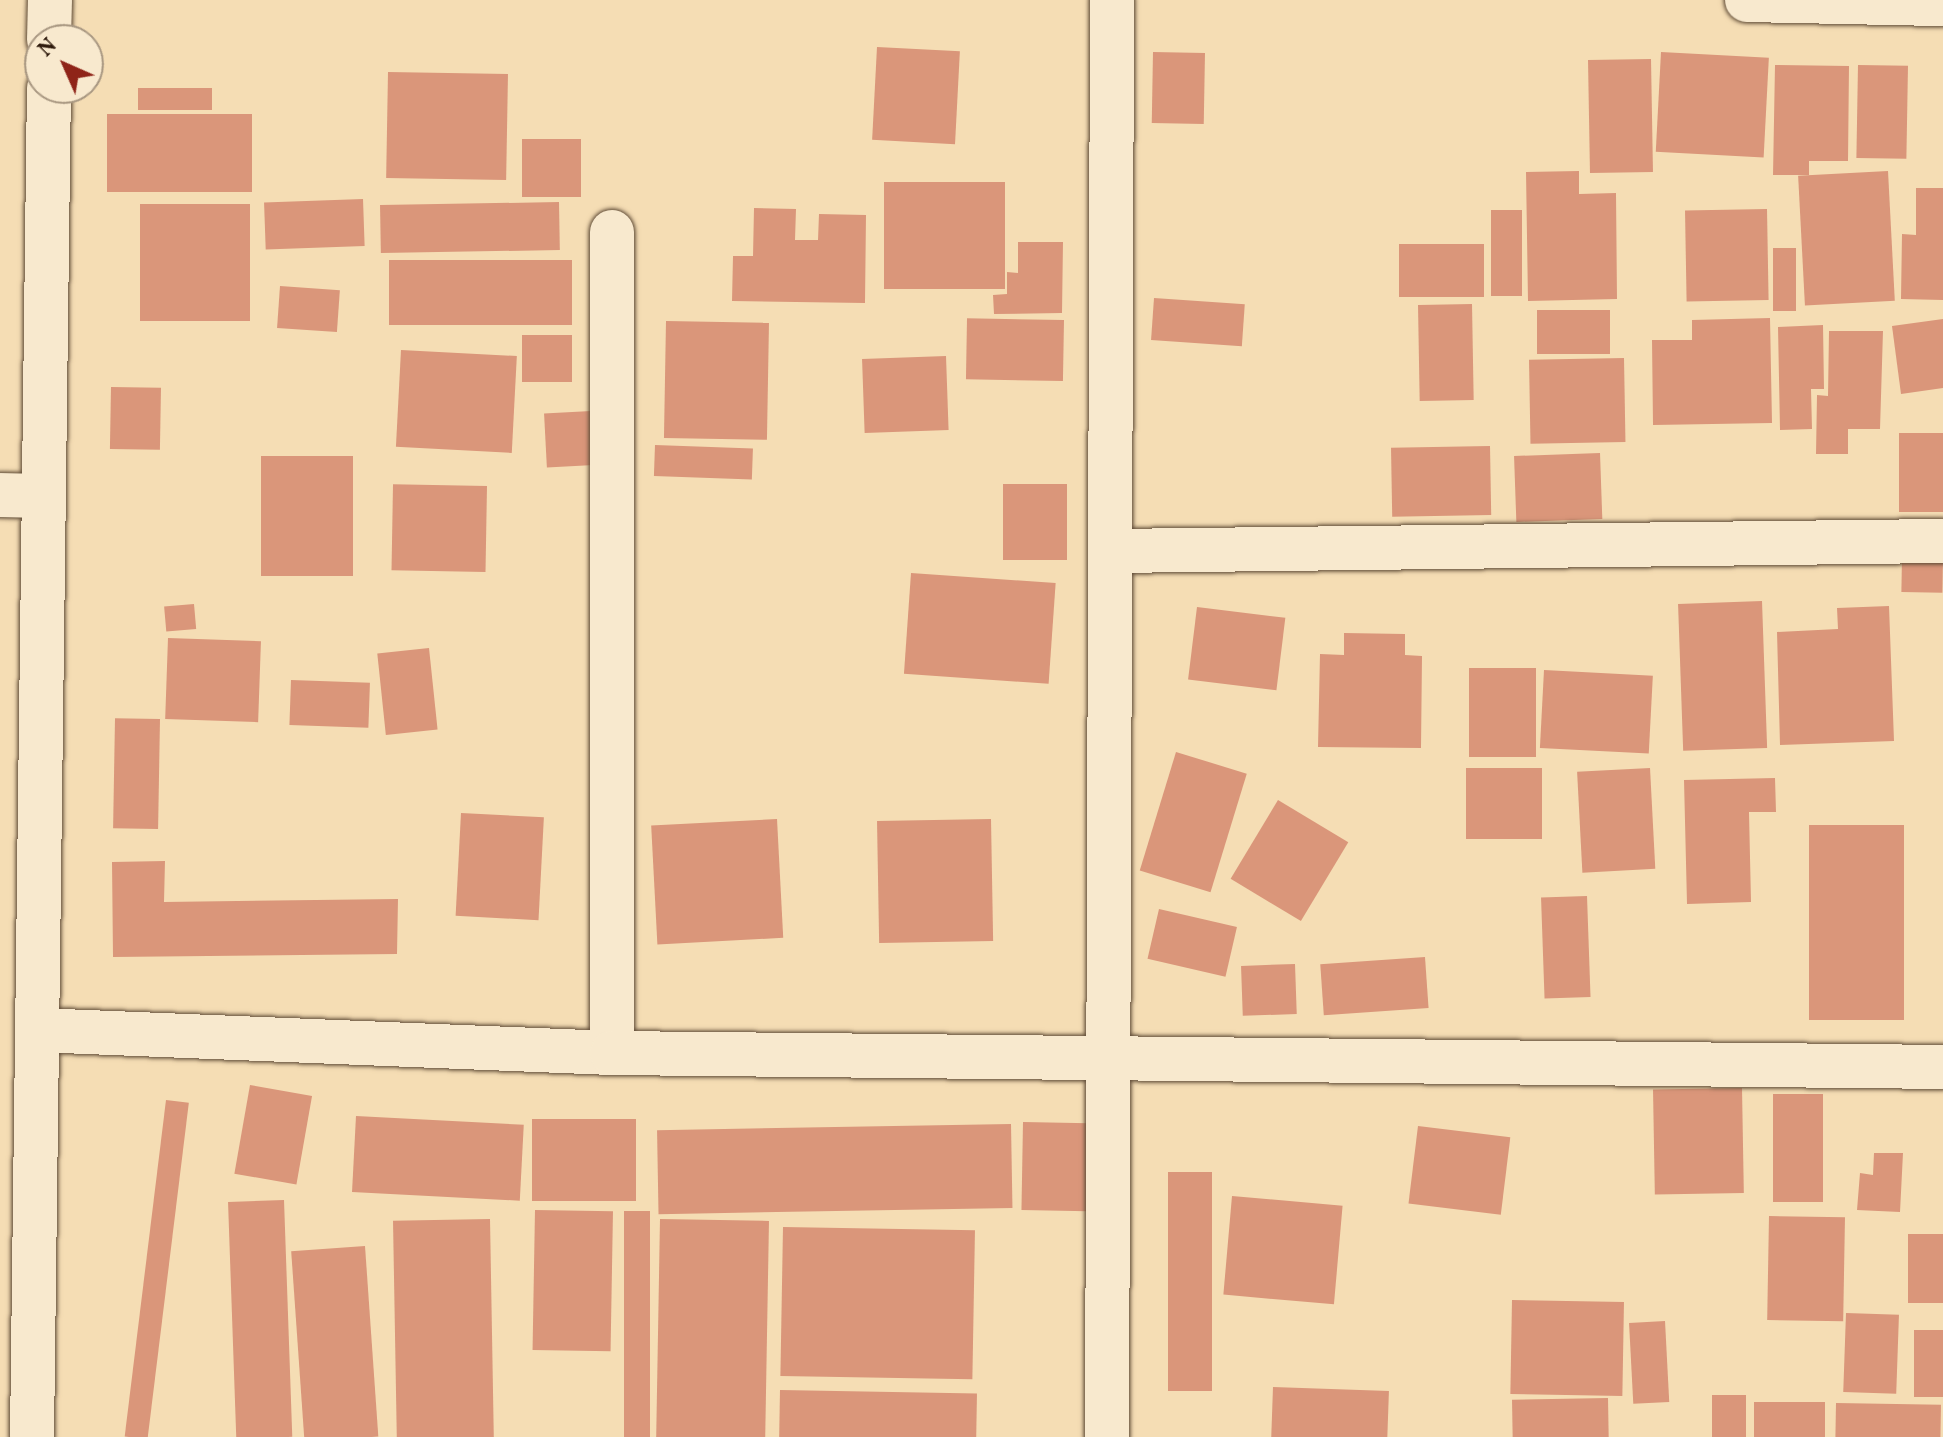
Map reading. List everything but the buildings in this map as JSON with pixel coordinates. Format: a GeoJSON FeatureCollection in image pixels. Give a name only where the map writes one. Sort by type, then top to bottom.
{"type":"FeatureCollection","features":[{"type":"Feature","properties":{"kind":"street"},"geometry":{"type":"LineString","coordinates":[[49,24],[50,0]]}},
{"type":"Feature","properties":{"kind":"street"},"geometry":{"type":"LineString","coordinates":[[1107,1437],[1112,0]]}},
{"type":"Feature","properties":{"kind":"street"},"geometry":{"type":"LineString","coordinates":[[1747,0],[1943,4]]}},
{"type":"Feature","properties":{"kind":"street"},"geometry":{"type":"LineString","coordinates":[[32,1437],[49,104]]}},
{"type":"Feature","properties":{"kind":"street"},"geometry":{"type":"LineString","coordinates":[[612,232],[612,1053]]}},
{"type":"Feature","properties":{"kind":"street"},"geometry":{"type":"LineString","coordinates":[[0,495],[43,496]]}},
{"type":"Feature","properties":{"kind":"street"},"geometry":{"type":"LineString","coordinates":[[1111,551],[1943,541]]}},
{"type":"Feature","properties":{"kind":"street"},"geometry":{"type":"LineString","coordinates":[[37,1030],[612,1053],[1943,1067]]}}]}
